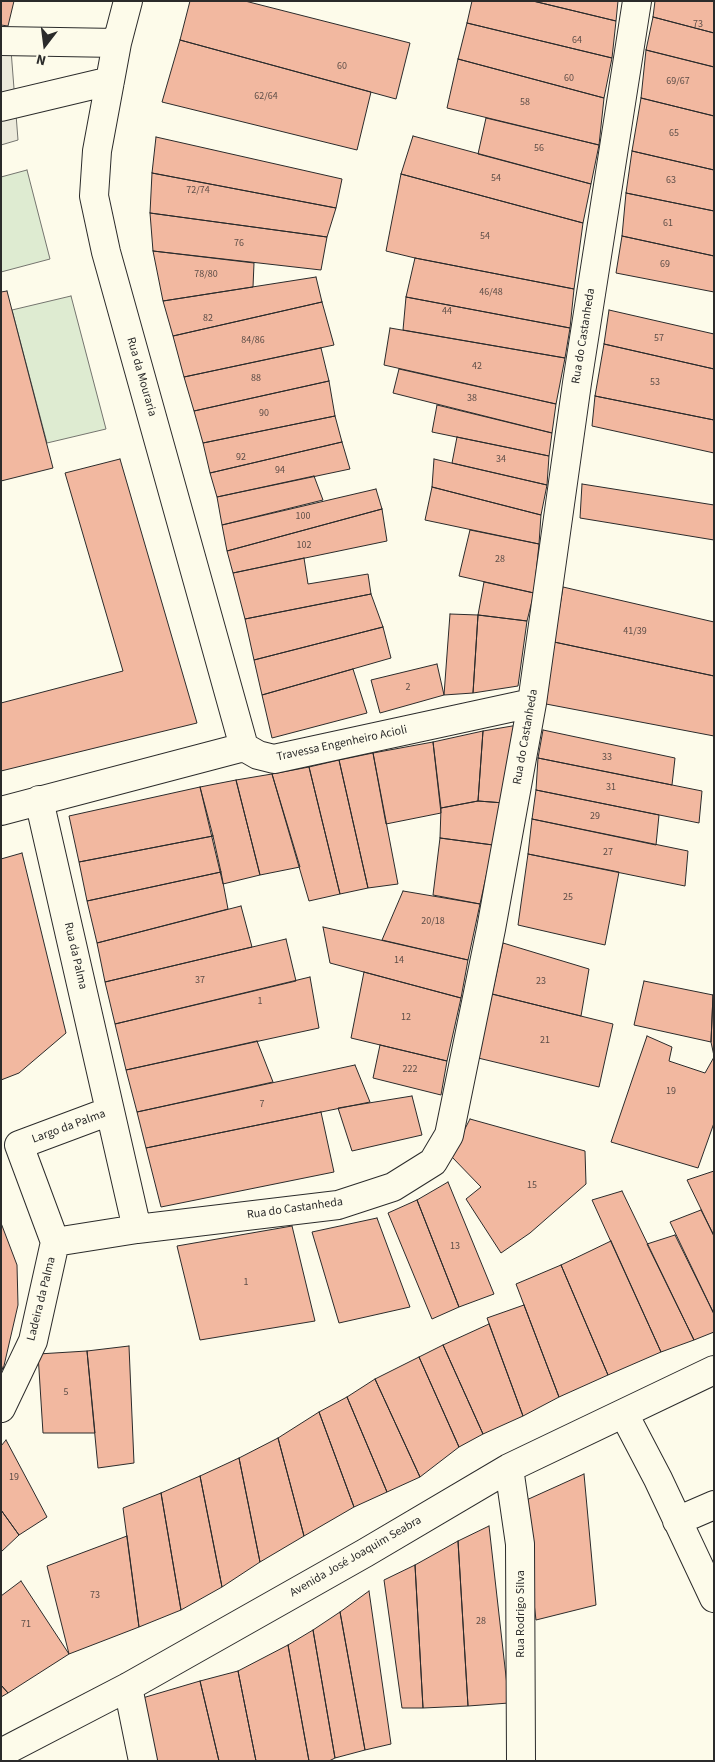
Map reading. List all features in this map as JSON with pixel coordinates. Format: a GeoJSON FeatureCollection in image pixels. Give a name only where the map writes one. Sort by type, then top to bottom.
{"type":"FeatureCollection","features":[{"type":"Feature","properties":{"kind":"street","name":"Rua da Mouraria"},"geometry":{"type":"LineString","coordinates":[[128,1],[117,43],[97,151],[94,196],[106,252],[244,747]]}},
{"type":"Feature","properties":{"kind":"street","name":"Rua do Castanheda"},"geometry":{"type":"LineString","coordinates":[[137,1229],[338,1204],[393,1187],[433,1162],[449,1135],[491,930],[532,703],[577,383],[637,1]]}},
{"type":"Feature","properties":{"kind":"street"},"geometry":{"type":"LineString","coordinates":[[1,41],[117,43]]}},
{"type":"Feature","properties":{"kind":"street"},"geometry":{"type":"LineString","coordinates":[[1,107],[110,81]]}},
{"type":"Feature","properties":{"kind":"street","name":"Travessa Engenheiro Acioli"},"geometry":{"type":"LineString","coordinates":[[244,747],[258,755],[274,759],[532,703]]}},
{"type":"Feature","properties":{"kind":"street"},"geometry":{"type":"LineString","coordinates":[[1,811],[244,747]]}},
{"type":"Feature","properties":{"kind":"street","name":"Rua da Palma"},"geometry":{"type":"LineString","coordinates":[[40,800],[110,1111]]}},
{"type":"Feature","properties":{"kind":"street","name":"Largo da Palma"},"geometry":{"type":"LineString","coordinates":[[55,1242],[10,1149],[110,1111],[137,1229]]}},
{"type":"Feature","properties":{"kind":"street"},"geometry":{"type":"LineString","coordinates":[[55,1242],[137,1229]]}},
{"type":"Feature","properties":{"kind":"street","name":"Ladeira da Palma"},"geometry":{"type":"LineString","coordinates":[[1,1408],[33,1341],[55,1242]]}},
{"type":"Feature","properties":{"kind":"street","name":"Avenida José Joaquim Seabra"},"geometry":{"type":"LineString","coordinates":[[1,1753],[128,1687],[365,1553],[510,1468],[714,1370]]}},
{"type":"Feature","properties":{"kind":"street"},"geometry":{"type":"LineString","coordinates":[[624,1414],[714,1598]]}},
{"type":"Feature","properties":{"kind":"street","name":"Rua Rodrigo Silva"},"geometry":{"type":"LineString","coordinates":[[510,1468],[520,1544],[521,1761]]}},
{"type":"Feature","properties":{"kind":"street"},"geometry":{"type":"LineString","coordinates":[[677,1521],[714,1505]]}},
{"type":"Feature","properties":{"kind":"street"},"geometry":{"type":"LineString","coordinates":[[128,1687],[143,1761]]}},
{"type":"Feature","properties":{"kind":"green space"},"geometry":{"type":"Polygon","coordinates":[[[27,170],[50,259],[1,272],[1,177],[27,170]]]}},
{"type":"Feature","properties":{"kind":"green space"},"geometry":{"type":"Polygon","coordinates":[[[71,296],[106,429],[47,443],[12,310],[71,296]]]}},
{"type":"Feature","properties":{"kind":"shaded area"},"geometry":{"type":"Polygon","coordinates":[[[11,50],[18,140],[1,145],[1,51],[11,50]]]}},
{"type":"Feature","properties":{"kind":"building"},"geometry":{"type":"Polygon","coordinates":[[[1,1],[14,1],[8,26],[1,25],[1,1]]]}},
{"type":"Feature","properties":{"kind":"building"},"geometry":{"type":"Polygon","coordinates":[[[190,1],[245,1],[410,43],[396,99],[180,40],[190,1]]]}},
{"type":"Feature","properties":{"kind":"building"},"geometry":{"type":"Polygon","coordinates":[[[472,1],[533,1],[616,21],[612,58],[467,23],[472,1]]]}},
{"type":"Feature","properties":{"kind":"building"},"geometry":{"type":"Polygon","coordinates":[[[533,1],[618,1],[616,21],[533,1]]]}},
{"type":"Feature","properties":{"kind":"building"},"geometry":{"type":"Polygon","coordinates":[[[655,1],[714,1],[714,33],[653,17],[655,1]]]}},
{"type":"Feature","properties":{"kind":"building"},"geometry":{"type":"Polygon","coordinates":[[[653,17],[714,33],[714,67],[646,50],[653,17]]]}},
{"type":"Feature","properties":{"kind":"building"},"geometry":{"type":"Polygon","coordinates":[[[467,23],[612,58],[604,98],[458,59],[467,23]]]}},
{"type":"Feature","properties":{"kind":"building"},"geometry":{"type":"Polygon","coordinates":[[[180,40],[371,92],[357,150],[162,102],[180,40]]]}},
{"type":"Feature","properties":{"kind":"building"},"geometry":{"type":"Polygon","coordinates":[[[646,50],[714,67],[714,116],[641,98],[646,50]]]}},
{"type":"Feature","properties":{"kind":"building"},"geometry":{"type":"Polygon","coordinates":[[[458,59],[604,98],[599,145],[447,108],[458,59]]]}},
{"type":"Feature","properties":{"kind":"building"},"geometry":{"type":"Polygon","coordinates":[[[641,98],[714,116],[714,170],[632,151],[641,98]]]}},
{"type":"Feature","properties":{"kind":"building"},"geometry":{"type":"Polygon","coordinates":[[[486,118],[599,145],[591,184],[478,154],[486,118]]]}},
{"type":"Feature","properties":{"kind":"building"},"geometry":{"type":"Polygon","coordinates":[[[413,136],[591,184],[583,223],[401,174],[413,136]]]}},
{"type":"Feature","properties":{"kind":"building"},"geometry":{"type":"Polygon","coordinates":[[[156,137],[342,179],[336,208],[152,173],[156,137]]]}},
{"type":"Feature","properties":{"kind":"building"},"geometry":{"type":"Polygon","coordinates":[[[632,151],[714,170],[714,211],[626,193],[632,151]]]}},
{"type":"Feature","properties":{"kind":"building"},"geometry":{"type":"Polygon","coordinates":[[[152,173],[336,208],[327,237],[150,213],[152,173]]]}},
{"type":"Feature","properties":{"kind":"building"},"geometry":{"type":"Polygon","coordinates":[[[401,174],[583,223],[574,289],[386,251],[401,174]]]}},
{"type":"Feature","properties":{"kind":"building"},"geometry":{"type":"Polygon","coordinates":[[[626,193],[714,211],[714,256],[622,236],[626,193]]]}},
{"type":"Feature","properties":{"kind":"building"},"geometry":{"type":"Polygon","coordinates":[[[150,213],[327,237],[321,270],[153,251],[150,213]]]}},
{"type":"Feature","properties":{"kind":"building"},"geometry":{"type":"Polygon","coordinates":[[[622,236],[714,256],[714,292],[616,273],[622,236]]]}},
{"type":"Feature","properties":{"kind":"building"},"geometry":{"type":"Polygon","coordinates":[[[153,251],[254,263],[253,287],[163,301],[153,251]]]}},
{"type":"Feature","properties":{"kind":"building"},"geometry":{"type":"Polygon","coordinates":[[[415,258],[574,289],[570,328],[406,297],[415,258]]]}},
{"type":"Feature","properties":{"kind":"building"},"geometry":{"type":"Polygon","coordinates":[[[316,277],[322,302],[173,336],[163,301],[316,277]]]}},
{"type":"Feature","properties":{"kind":"building"},"geometry":{"type":"Polygon","coordinates":[[[7,291],[53,468],[1,481],[1,292],[7,291]]]}},
{"type":"Feature","properties":{"kind":"building"},"geometry":{"type":"Polygon","coordinates":[[[406,297],[570,328],[565,358],[403,330],[406,297]]]}},
{"type":"Feature","properties":{"kind":"building"},"geometry":{"type":"Polygon","coordinates":[[[322,302],[334,345],[184,377],[173,336],[322,302]]]}},
{"type":"Feature","properties":{"kind":"building"},"geometry":{"type":"Polygon","coordinates":[[[609,310],[714,334],[714,369],[604,344],[609,310]]]}},
{"type":"Feature","properties":{"kind":"building"},"geometry":{"type":"Polygon","coordinates":[[[390,328],[565,358],[556,404],[384,365],[390,328]]]}},
{"type":"Feature","properties":{"kind":"building"},"geometry":{"type":"Polygon","coordinates":[[[604,344],[714,369],[714,420],[595,396],[604,344]]]}},
{"type":"Feature","properties":{"kind":"building"},"geometry":{"type":"Polygon","coordinates":[[[321,348],[329,381],[194,411],[184,377],[321,348]]]}},
{"type":"Feature","properties":{"kind":"building"},"geometry":{"type":"Polygon","coordinates":[[[399,369],[556,404],[552,433],[393,393],[399,369]]]}},
{"type":"Feature","properties":{"kind":"building"},"geometry":{"type":"Polygon","coordinates":[[[329,381],[335,416],[203,443],[194,411],[329,381]]]}},
{"type":"Feature","properties":{"kind":"building"},"geometry":{"type":"Polygon","coordinates":[[[595,396],[714,420],[714,453],[592,426],[595,396]]]}},
{"type":"Feature","properties":{"kind":"building"},"geometry":{"type":"Polygon","coordinates":[[[437,405],[552,433],[549,456],[432,432],[437,405]]]}},
{"type":"Feature","properties":{"kind":"building"},"geometry":{"type":"Polygon","coordinates":[[[335,416],[342,442],[210,473],[203,443],[335,416]]]}},
{"type":"Feature","properties":{"kind":"building"},"geometry":{"type":"Polygon","coordinates":[[[457,437],[549,456],[547,485],[452,463],[457,437]]]}},
{"type":"Feature","properties":{"kind":"building"},"geometry":{"type":"Polygon","coordinates":[[[342,442],[350,469],[217,497],[210,473],[342,442]]]}},
{"type":"Feature","properties":{"kind":"building"},"geometry":{"type":"Polygon","coordinates":[[[120,459],[197,723],[1,771],[1,703],[123,671],[65,473],[120,459]]]}},
{"type":"Feature","properties":{"kind":"building"},"geometry":{"type":"Polygon","coordinates":[[[434,459],[547,485],[541,515],[432,487],[434,459]]]}},
{"type":"Feature","properties":{"kind":"building"},"geometry":{"type":"Polygon","coordinates":[[[314,476],[323,500],[222,525],[217,497],[314,476]]]}},
{"type":"Feature","properties":{"kind":"building"},"geometry":{"type":"Polygon","coordinates":[[[582,484],[714,505],[714,540],[580,518],[582,484]]]}},
{"type":"Feature","properties":{"kind":"building"},"geometry":{"type":"Polygon","coordinates":[[[432,487],[541,515],[539,544],[425,520],[432,487]]]}},
{"type":"Feature","properties":{"kind":"building"},"geometry":{"type":"Polygon","coordinates":[[[376,489],[382,509],[227,551],[222,525],[376,489]]]}},
{"type":"Feature","properties":{"kind":"building"},"geometry":{"type":"Polygon","coordinates":[[[382,509],[387,541],[233,573],[227,551],[382,509]]]}},
{"type":"Feature","properties":{"kind":"building"},"geometry":{"type":"Polygon","coordinates":[[[470,530],[539,544],[534,593],[459,576],[470,530]]]}},
{"type":"Feature","properties":{"kind":"building"},"geometry":{"type":"Polygon","coordinates":[[[304,558],[308,584],[368,574],[371,594],[245,619],[233,573],[304,558]]]}},
{"type":"Feature","properties":{"kind":"building"},"geometry":{"type":"Polygon","coordinates":[[[484,582],[534,593],[527,621],[478,615],[484,582]]]}},
{"type":"Feature","properties":{"kind":"building"},"geometry":{"type":"Polygon","coordinates":[[[563,587],[714,622],[714,676],[554,642],[563,587]]]}},
{"type":"Feature","properties":{"kind":"building"},"geometry":{"type":"Polygon","coordinates":[[[371,594],[383,627],[254,660],[245,619],[371,594]]]}},
{"type":"Feature","properties":{"kind":"building"},"geometry":{"type":"Polygon","coordinates":[[[450,614],[478,615],[473,693],[444,695],[450,614]]]}},
{"type":"Feature","properties":{"kind":"building"},"geometry":{"type":"Polygon","coordinates":[[[478,615],[527,621],[518,686],[473,693],[478,615]]]}},
{"type":"Feature","properties":{"kind":"building"},"geometry":{"type":"Polygon","coordinates":[[[383,627],[391,658],[262,695],[254,660],[383,627]]]}},
{"type":"Feature","properties":{"kind":"building"},"geometry":{"type":"Polygon","coordinates":[[[554,642],[714,676],[714,736],[546,704],[554,642]]]}},
{"type":"Feature","properties":{"kind":"building"},"geometry":{"type":"Polygon","coordinates":[[[437,664],[444,695],[380,713],[371,680],[437,664]]]}},
{"type":"Feature","properties":{"kind":"building"},"geometry":{"type":"Polygon","coordinates":[[[353,669],[367,713],[272,738],[262,695],[353,669]]]}},
{"type":"Feature","properties":{"kind":"building"},"geometry":{"type":"Polygon","coordinates":[[[518,725],[504,803],[478,801],[483,731],[518,725]]]}},
{"type":"Feature","properties":{"kind":"building"},"geometry":{"type":"Polygon","coordinates":[[[543,730],[675,758],[672,785],[538,758],[543,730]]]}},
{"type":"Feature","properties":{"kind":"building"},"geometry":{"type":"Polygon","coordinates":[[[483,731],[478,801],[441,808],[433,742],[483,731]]]}},
{"type":"Feature","properties":{"kind":"building"},"geometry":{"type":"Polygon","coordinates":[[[433,742],[441,813],[386,824],[373,753],[433,742]]]}},
{"type":"Feature","properties":{"kind":"building"},"geometry":{"type":"Polygon","coordinates":[[[373,753],[398,884],[368,888],[339,760],[373,753]]]}},
{"type":"Feature","properties":{"kind":"building"},"geometry":{"type":"Polygon","coordinates":[[[538,758],[702,791],[699,823],[536,790],[538,758]]]}},
{"type":"Feature","properties":{"kind":"building"},"geometry":{"type":"Polygon","coordinates":[[[339,760],[368,888],[340,894],[309,767],[339,760]]]}},
{"type":"Feature","properties":{"kind":"building"},"geometry":{"type":"Polygon","coordinates":[[[309,767],[340,894],[309,901],[272,774],[309,767]]]}},
{"type":"Feature","properties":{"kind":"building"},"geometry":{"type":"Polygon","coordinates":[[[272,774],[300,867],[260,875],[236,780],[272,774]]]}},
{"type":"Feature","properties":{"kind":"building"},"geometry":{"type":"Polygon","coordinates":[[[236,780],[260,875],[223,884],[200,787],[236,780]]]}},
{"type":"Feature","properties":{"kind":"building"},"geometry":{"type":"Polygon","coordinates":[[[200,787],[213,836],[79,862],[69,816],[200,787]]]}},
{"type":"Feature","properties":{"kind":"building"},"geometry":{"type":"Polygon","coordinates":[[[536,790],[659,815],[656,845],[532,819],[536,790]]]}},
{"type":"Feature","properties":{"kind":"building"},"geometry":{"type":"Polygon","coordinates":[[[478,801],[504,803],[493,845],[440,838],[441,808],[478,801]]]}},
{"type":"Feature","properties":{"kind":"building"},"geometry":{"type":"Polygon","coordinates":[[[532,819],[688,851],[685,886],[528,854],[532,819]]]}},
{"type":"Feature","properties":{"kind":"building"},"geometry":{"type":"Polygon","coordinates":[[[213,836],[221,872],[87,901],[79,862],[213,836]]]}},
{"type":"Feature","properties":{"kind":"building"},"geometry":{"type":"Polygon","coordinates":[[[440,838],[493,845],[480,904],[433,895],[440,838]]]}},
{"type":"Feature","properties":{"kind":"building"},"geometry":{"type":"Polygon","coordinates":[[[22,853],[66,1033],[19,1073],[1,1080],[1,859],[22,853]]]}},
{"type":"Feature","properties":{"kind":"building"},"geometry":{"type":"Polygon","coordinates":[[[528,854],[619,872],[605,945],[518,925],[528,854]]]}},
{"type":"Feature","properties":{"kind":"building"},"geometry":{"type":"Polygon","coordinates":[[[221,872],[228,909],[97,943],[87,901],[221,872]]]}},
{"type":"Feature","properties":{"kind":"building"},"geometry":{"type":"Polygon","coordinates":[[[403,891],[480,904],[468,960],[382,940],[403,891]]]}},
{"type":"Feature","properties":{"kind":"building"},"geometry":{"type":"Polygon","coordinates":[[[241,906],[252,947],[105,982],[97,943],[241,906]]]}},
{"type":"Feature","properties":{"kind":"building"},"geometry":{"type":"Polygon","coordinates":[[[323,927],[468,960],[461,998],[330,963],[323,927]]]}},
{"type":"Feature","properties":{"kind":"building"},"geometry":{"type":"Polygon","coordinates":[[[286,939],[296,981],[115,1024],[105,982],[286,939]]]}},
{"type":"Feature","properties":{"kind":"building"},"geometry":{"type":"Polygon","coordinates":[[[503,943],[589,969],[581,1016],[492,994],[503,943]]]}},
{"type":"Feature","properties":{"kind":"building"},"geometry":{"type":"Polygon","coordinates":[[[364,972],[461,998],[447,1061],[351,1038],[364,972]]]}},
{"type":"Feature","properties":{"kind":"building"},"geometry":{"type":"Polygon","coordinates":[[[310,977],[319,1028],[126,1070],[115,1024],[310,977]]]}},
{"type":"Feature","properties":{"kind":"building"},"geometry":{"type":"Polygon","coordinates":[[[644,981],[713,995],[711,1042],[634,1025],[644,981]]]}},
{"type":"Feature","properties":{"kind":"building"},"geometry":{"type":"Polygon","coordinates":[[[492,994],[613,1024],[599,1087],[478,1058],[492,994]]]}},
{"type":"Feature","properties":{"kind":"building"},"geometry":{"type":"Polygon","coordinates":[[[714,995],[714,1056],[711,1042],[714,995]]]}},
{"type":"Feature","properties":{"kind":"building"},"geometry":{"type":"Polygon","coordinates":[[[647,1036],[672,1047],[669,1061],[705,1073],[714,1057],[714,1123],[698,1168],[611,1142],[647,1036]]]}},
{"type":"Feature","properties":{"kind":"building"},"geometry":{"type":"Polygon","coordinates":[[[257,1041],[273,1082],[137,1112],[126,1070],[257,1041]]]}},
{"type":"Feature","properties":{"kind":"building"},"geometry":{"type":"Polygon","coordinates":[[[380,1045],[447,1061],[441,1095],[373,1078],[380,1045]]]}},
{"type":"Feature","properties":{"kind":"building"},"geometry":{"type":"Polygon","coordinates":[[[355,1065],[370,1102],[146,1148],[137,1112],[355,1065]]]}},
{"type":"Feature","properties":{"kind":"building"},"geometry":{"type":"Polygon","coordinates":[[[412,1096],[422,1135],[352,1151],[338,1108],[412,1096]]]}},
{"type":"Feature","properties":{"kind":"building"},"geometry":{"type":"Polygon","coordinates":[[[321,1112],[334,1172],[161,1207],[146,1148],[321,1112]]]}},
{"type":"Feature","properties":{"kind":"building"},"geometry":{"type":"Polygon","coordinates":[[[470,1119],[585,1151],[586,1184],[530,1233],[501,1253],[466,1199],[481,1187],[451,1156],[470,1119]]]}},
{"type":"Feature","properties":{"kind":"building"},"geometry":{"type":"Polygon","coordinates":[[[714,1171],[714,1236],[687,1180],[714,1171]]]}},
{"type":"Feature","properties":{"kind":"building"},"geometry":{"type":"Polygon","coordinates":[[[448,1182],[494,1294],[459,1307],[417,1200],[448,1182]]]}},
{"type":"Feature","properties":{"kind":"building"},"geometry":{"type":"Polygon","coordinates":[[[622,1191],[694,1340],[661,1352],[592,1200],[622,1191]]]}},
{"type":"Feature","properties":{"kind":"building"},"geometry":{"type":"Polygon","coordinates":[[[417,1200],[459,1307],[432,1319],[388,1213],[417,1200]]]}},
{"type":"Feature","properties":{"kind":"building"},"geometry":{"type":"Polygon","coordinates":[[[701,1210],[714,1236],[714,1314],[670,1222],[701,1210]]]}},
{"type":"Feature","properties":{"kind":"building"},"geometry":{"type":"Polygon","coordinates":[[[377,1218],[410,1307],[339,1323],[312,1232],[377,1218]]]}},
{"type":"Feature","properties":{"kind":"building"},"geometry":{"type":"Polygon","coordinates":[[[1,1223],[17,1265],[18,1305],[3,1370],[1,1364],[1,1223]]]}},
{"type":"Feature","properties":{"kind":"building"},"geometry":{"type":"Polygon","coordinates":[[[292,1226],[315,1321],[200,1340],[177,1246],[292,1226]]]}},
{"type":"Feature","properties":{"kind":"building"},"geometry":{"type":"Polygon","coordinates":[[[675,1235],[714,1314],[714,1332],[694,1340],[647,1244],[675,1235]]]}},
{"type":"Feature","properties":{"kind":"building"},"geometry":{"type":"Polygon","coordinates":[[[611,1241],[661,1352],[608,1375],[561,1265],[611,1241]]]}},
{"type":"Feature","properties":{"kind":"building"},"geometry":{"type":"Polygon","coordinates":[[[561,1265],[608,1375],[559,1397],[516,1284],[561,1265]]]}},
{"type":"Feature","properties":{"kind":"building"},"geometry":{"type":"Polygon","coordinates":[[[524,1305],[559,1397],[523,1416],[487,1318],[524,1305]]]}},
{"type":"Feature","properties":{"kind":"building"},"geometry":{"type":"Polygon","coordinates":[[[489,1324],[523,1416],[483,1434],[443,1345],[489,1324]]]}},
{"type":"Feature","properties":{"kind":"building"},"geometry":{"type":"Polygon","coordinates":[[[443,1345],[483,1434],[459,1447],[419,1357],[443,1345]]]}},
{"type":"Feature","properties":{"kind":"building"},"geometry":{"type":"Polygon","coordinates":[[[129,1346],[134,1463],[98,1468],[87,1351],[129,1346]]]}},
{"type":"Feature","properties":{"kind":"building"},"geometry":{"type":"Polygon","coordinates":[[[87,1351],[95,1433],[43,1433],[38,1354],[87,1351]]]}},
{"type":"Feature","properties":{"kind":"building"},"geometry":{"type":"Polygon","coordinates":[[[419,1357],[459,1447],[420,1477],[375,1379],[419,1357]]]}},
{"type":"Feature","properties":{"kind":"building"},"geometry":{"type":"Polygon","coordinates":[[[375,1379],[420,1477],[387,1492],[347,1397],[375,1379]]]}},
{"type":"Feature","properties":{"kind":"building"},"geometry":{"type":"Polygon","coordinates":[[[347,1397],[387,1492],[354,1507],[319,1412],[347,1397]]]}},
{"type":"Feature","properties":{"kind":"building"},"geometry":{"type":"Polygon","coordinates":[[[319,1412],[354,1507],[304,1536],[278,1438],[319,1412]]]}},
{"type":"Feature","properties":{"kind":"building"},"geometry":{"type":"Polygon","coordinates":[[[278,1438],[304,1536],[260,1562],[239,1458],[278,1438]]]}},
{"type":"Feature","properties":{"kind":"building"},"geometry":{"type":"Polygon","coordinates":[[[6,1440],[47,1517],[19,1535],[1,1510],[1,1446],[6,1440]]]}},
{"type":"Feature","properties":{"kind":"building"},"geometry":{"type":"Polygon","coordinates":[[[239,1458],[260,1562],[222,1587],[200,1476],[239,1458]]]}},
{"type":"Feature","properties":{"kind":"building"},"geometry":{"type":"Polygon","coordinates":[[[584,1474],[596,1605],[536,1620],[522,1502],[584,1474]]]}},
{"type":"Feature","properties":{"kind":"building"},"geometry":{"type":"Polygon","coordinates":[[[200,1476],[222,1587],[181,1610],[161,1493],[200,1476]]]}},
{"type":"Feature","properties":{"kind":"building"},"geometry":{"type":"Polygon","coordinates":[[[161,1493],[181,1610],[139,1627],[123,1508],[161,1493]]]}},
{"type":"Feature","properties":{"kind":"building"},"geometry":{"type":"Polygon","coordinates":[[[1,1510],[19,1535],[1,1552],[1,1510]]]}},
{"type":"Feature","properties":{"kind":"building"},"geometry":{"type":"Polygon","coordinates":[[[489,1526],[509,1703],[468,1706],[458,1541],[489,1526]]]}},
{"type":"Feature","properties":{"kind":"building"},"geometry":{"type":"Polygon","coordinates":[[[127,1536],[139,1627],[69,1654],[47,1566],[127,1536]]]}},
{"type":"Feature","properties":{"kind":"building"},"geometry":{"type":"Polygon","coordinates":[[[458,1541],[468,1706],[423,1708],[415,1565],[458,1541]]]}},
{"type":"Feature","properties":{"kind":"building"},"geometry":{"type":"Polygon","coordinates":[[[415,1565],[423,1708],[402,1708],[384,1580],[415,1565]]]}},
{"type":"Feature","properties":{"kind":"building"},"geometry":{"type":"Polygon","coordinates":[[[21,1581],[69,1654],[8,1693],[1,1685],[1,1596],[21,1581]]]}},
{"type":"Feature","properties":{"kind":"building"},"geometry":{"type":"Polygon","coordinates":[[[369,1591],[391,1744],[365,1750],[340,1612],[369,1591]]]}},
{"type":"Feature","properties":{"kind":"building"},"geometry":{"type":"Polygon","coordinates":[[[340,1612],[365,1750],[335,1758],[313,1630],[340,1612]]]}},
{"type":"Feature","properties":{"kind":"building"},"geometry":{"type":"Polygon","coordinates":[[[313,1630],[335,1758],[329,1761],[309,1761],[288,1645],[313,1630]]]}},
{"type":"Feature","properties":{"kind":"building"},"geometry":{"type":"Polygon","coordinates":[[[288,1645],[309,1761],[256,1761],[238,1671],[288,1645]]]}},
{"type":"Feature","properties":{"kind":"building"},"geometry":{"type":"Polygon","coordinates":[[[238,1671],[256,1761],[219,1761],[200,1681],[238,1671]]]}},
{"type":"Feature","properties":{"kind":"building"},"geometry":{"type":"Polygon","coordinates":[[[200,1681],[219,1761],[153,1761],[139,1699],[200,1681]]]}},
{"type":"Feature","properties":{"kind":"building"},"geometry":{"type":"Polygon","coordinates":[[[1,1685],[8,1693],[1,1697],[1,1685]]]}}]}
